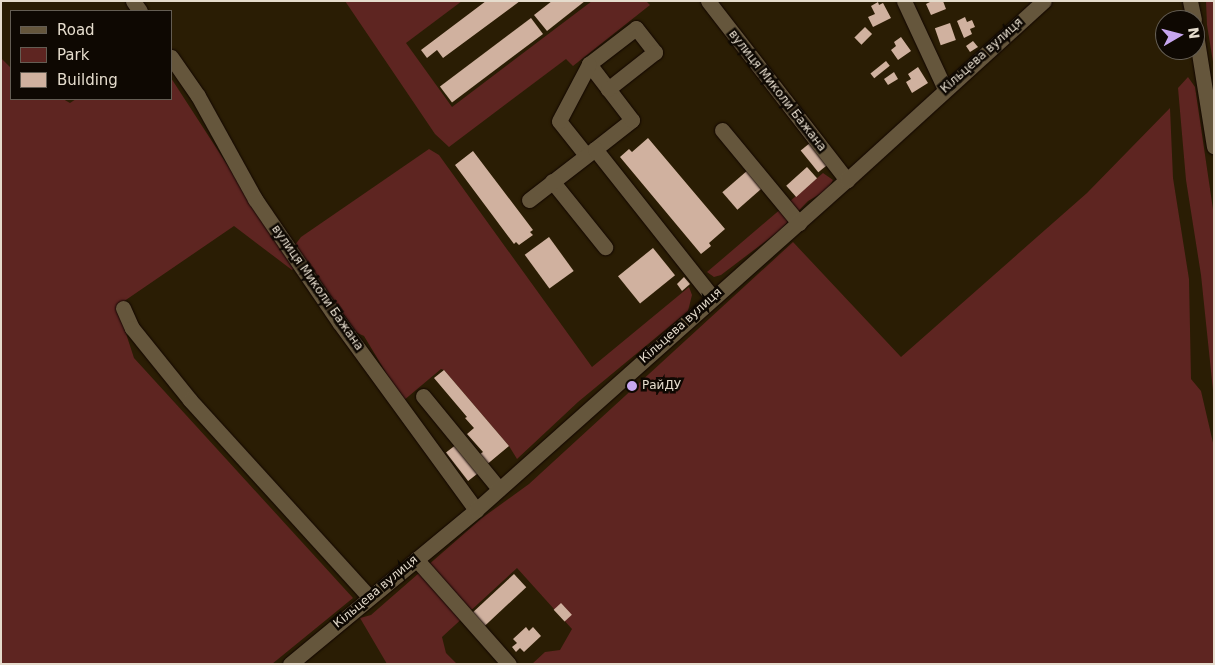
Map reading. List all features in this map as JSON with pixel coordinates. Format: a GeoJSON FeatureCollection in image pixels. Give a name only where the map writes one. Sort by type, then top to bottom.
{"type":"FeatureCollection","features":[{"type":"Feature","properties":{"kind":"street","name":"вулиця Миколи Бажана"},"geometry":{"type":"LineString","coordinates":[[708,1],[847,180]]}},
{"type":"Feature","properties":{"kind":"street"},"geometry":{"type":"LineString","coordinates":[[904,1],[945,89]]}},
{"type":"Feature","properties":{"kind":"street","name":"Кільцева вулиця"},"geometry":{"type":"LineString","coordinates":[[290,664],[476,510],[847,180],[1042,2]]}},
{"type":"Feature","properties":{"kind":"street"},"geometry":{"type":"LineString","coordinates":[[608,89],[655,52],[636,28],[589,64],[559,121],[591,152],[713,298]]}},
{"type":"Feature","properties":{"kind":"street","name":"вулиця Миколи Бажана"},"geometry":{"type":"LineString","coordinates":[[172,58],[198,96],[255,199],[339,322],[476,510]]}},
{"type":"Feature","properties":{"kind":"street"},"geometry":{"type":"LineString","coordinates":[[1200,60],[1214,146]]}},
{"type":"Feature","properties":{"kind":"street"},"geometry":{"type":"LineString","coordinates":[[529,200],[632,120],[589,64]]}},
{"type":"Feature","properties":{"kind":"street"},"geometry":{"type":"LineString","coordinates":[[722,130],[799,223]]}},
{"type":"Feature","properties":{"kind":"street"},"geometry":{"type":"LineString","coordinates":[[552,182],[605,247]]}},
{"type":"Feature","properties":{"kind":"street"},"geometry":{"type":"LineString","coordinates":[[123,308],[132,328],[190,400],[369,597]]}},
{"type":"Feature","properties":{"kind":"street"},"geometry":{"type":"LineString","coordinates":[[423,396],[499,489]]}},
{"type":"Feature","properties":{"kind":"street"},"geometry":{"type":"LineString","coordinates":[[416,559],[509,664]]}},
{"type":"Feature","properties":{"kind":"green space"},"geometry":{"type":"Polygon","coordinates":[[[345,1],[462,1],[406,43],[452,107],[592,1],[646,1],[650,5],[573,66],[566,59],[449,147],[435,134],[345,1]]]}},
{"type":"Feature","properties":{"kind":"green space"},"geometry":{"type":"Polygon","coordinates":[[[1206,1],[1214,1],[1214,68],[1207,25],[1206,1]]]}},
{"type":"Feature","properties":{"kind":"green space"},"geometry":{"type":"Polygon","coordinates":[[[1,58],[10,67],[10,100],[65,100],[70,103],[74,100],[172,100],[172,80],[294,268],[292,270],[234,226],[117,306],[134,358],[353,598],[272,664],[1,663],[1,58]]]}},
{"type":"Feature","properties":{"kind":"green space"},"geometry":{"type":"Polygon","coordinates":[[[1188,77],[1195,87],[1214,216],[1214,400],[1201,275],[1186,180],[1178,88],[1188,77]]]}},
{"type":"Feature","properties":{"kind":"green space"},"geometry":{"type":"Polygon","coordinates":[[[1170,108],[1173,178],[1189,279],[1191,379],[1201,391],[1214,447],[1214,664],[532,664],[545,652],[560,650],[572,629],[517,568],[442,637],[446,653],[457,664],[387,664],[360,618],[371,615],[482,518],[529,484],[793,242],[901,357],[1087,193],[1170,108]]]}},
{"type":"Feature","properties":{"kind":"green space"},"geometry":{"type":"Polygon","coordinates":[[[429,149],[439,155],[592,367],[689,287],[692,295],[688,311],[578,402],[517,459],[509,446],[444,370],[441,369],[403,401],[364,336],[353,331],[295,245],[301,237],[429,149]]]}},
{"type":"Feature","properties":{"kind":"green space"},"geometry":{"type":"Polygon","coordinates":[[[823,173],[833,180],[827,190],[808,201],[779,231],[721,275],[714,277],[707,272],[823,173]]]}},
{"type":"Feature","properties":{"kind":"building"},"geometry":{"type":"Polygon","coordinates":[[[486,1],[520,1],[443,58],[437,50],[427,58],[421,50],[486,1]]]}},
{"type":"Feature","properties":{"kind":"building"},"geometry":{"type":"Polygon","coordinates":[[[552,1],[585,1],[547,31],[534,15],[552,1]]]}},
{"type":"Feature","properties":{"kind":"building"},"geometry":{"type":"Polygon","coordinates":[[[932,1],[943,1],[946,9],[931,15],[926,4],[932,1]]]}},
{"type":"Feature","properties":{"kind":"building"},"geometry":{"type":"Polygon","coordinates":[[[878,2],[879,5],[883,3],[891,18],[873,27],[868,17],[875,14],[871,6],[878,2]]]}},
{"type":"Feature","properties":{"kind":"building"},"geometry":{"type":"Polygon","coordinates":[[[965,17],[967,22],[972,20],[975,27],[970,29],[972,34],[964,38],[957,21],[965,17]]]}},
{"type":"Feature","properties":{"kind":"building"},"geometry":{"type":"Polygon","coordinates":[[[531,18],[543,34],[452,103],[440,87],[531,18]]]}},
{"type":"Feature","properties":{"kind":"building"},"geometry":{"type":"Polygon","coordinates":[[[950,23],[956,40],[941,45],[935,28],[950,23]]]}},
{"type":"Feature","properties":{"kind":"building"},"geometry":{"type":"Polygon","coordinates":[[[865,27],[872,34],[861,45],[854,38],[865,27]]]}},
{"type":"Feature","properties":{"kind":"building"},"geometry":{"type":"Polygon","coordinates":[[[901,37],[911,51],[898,60],[891,50],[896,46],[894,42],[901,37]]]}},
{"type":"Feature","properties":{"kind":"building"},"geometry":{"type":"Polygon","coordinates":[[[973,41],[978,47],[970,52],[966,46],[973,41]]]}},
{"type":"Feature","properties":{"kind":"building"},"geometry":{"type":"Polygon","coordinates":[[[886,61],[890,66],[874,78],[870,74],[886,61]]]}},
{"type":"Feature","properties":{"kind":"building"},"geometry":{"type":"Polygon","coordinates":[[[918,67],[928,83],[912,93],[906,82],[911,79],[908,74],[918,67]]]}},
{"type":"Feature","properties":{"kind":"building"},"geometry":{"type":"Polygon","coordinates":[[[894,72],[898,79],[888,85],[884,79],[894,72]]]}},
{"type":"Feature","properties":{"kind":"building"},"geometry":{"type":"Polygon","coordinates":[[[648,138],[725,229],[709,243],[711,246],[701,254],[620,157],[629,149],[632,152],[648,138]]]}},
{"type":"Feature","properties":{"kind":"building"},"geometry":{"type":"Polygon","coordinates":[[[810,143],[828,165],[818,172],[801,151],[810,143]]]}},
{"type":"Feature","properties":{"kind":"building"},"geometry":{"type":"Polygon","coordinates":[[[473,151],[533,230],[530,232],[533,235],[519,245],[516,242],[514,244],[455,165],[473,151]]]}},
{"type":"Feature","properties":{"kind":"building"},"geometry":{"type":"Polygon","coordinates":[[[807,167],[817,178],[796,197],[786,186],[807,167]]]}},
{"type":"Feature","properties":{"kind":"building"},"geometry":{"type":"Polygon","coordinates":[[[748,170],[763,187],[737,210],[722,192],[748,170]]]}},
{"type":"Feature","properties":{"kind":"building"},"geometry":{"type":"Polygon","coordinates":[[[549,237],[574,271],[549,289],[525,255],[549,237]]]}},
{"type":"Feature","properties":{"kind":"building"},"geometry":{"type":"Polygon","coordinates":[[[653,248],[675,275],[640,304],[618,276],[653,248]]]}},
{"type":"Feature","properties":{"kind":"building"},"geometry":{"type":"Polygon","coordinates":[[[684,277],[690,284],[682,291],[677,284],[684,277]]]}},
{"type":"Feature","properties":{"kind":"building"},"geometry":{"type":"Polygon","coordinates":[[[444,370],[509,446],[485,466],[477,456],[483,452],[467,434],[474,428],[434,378],[444,370]]]}},
{"type":"Feature","properties":{"kind":"building"},"geometry":{"type":"Polygon","coordinates":[[[457,444],[479,472],[468,481],[446,453],[457,444]]]}},
{"type":"Feature","properties":{"kind":"building"},"geometry":{"type":"Polygon","coordinates":[[[514,574],[526,587],[484,627],[472,614],[514,574]]]}},
{"type":"Feature","properties":{"kind":"building"},"geometry":{"type":"Polygon","coordinates":[[[561,603],[572,615],[565,622],[554,610],[561,603]]]}},
{"type":"Feature","properties":{"kind":"building"},"geometry":{"type":"Polygon","coordinates":[[[526,627],[529,631],[533,627],[541,636],[524,652],[520,648],[516,652],[512,647],[517,643],[513,639],[526,627]]]}},
{"type":"Feature","properties":{"kind":"place","name":"РайДУ"},"geometry":{"type":"Point","coordinates":[632,386]}}]}
